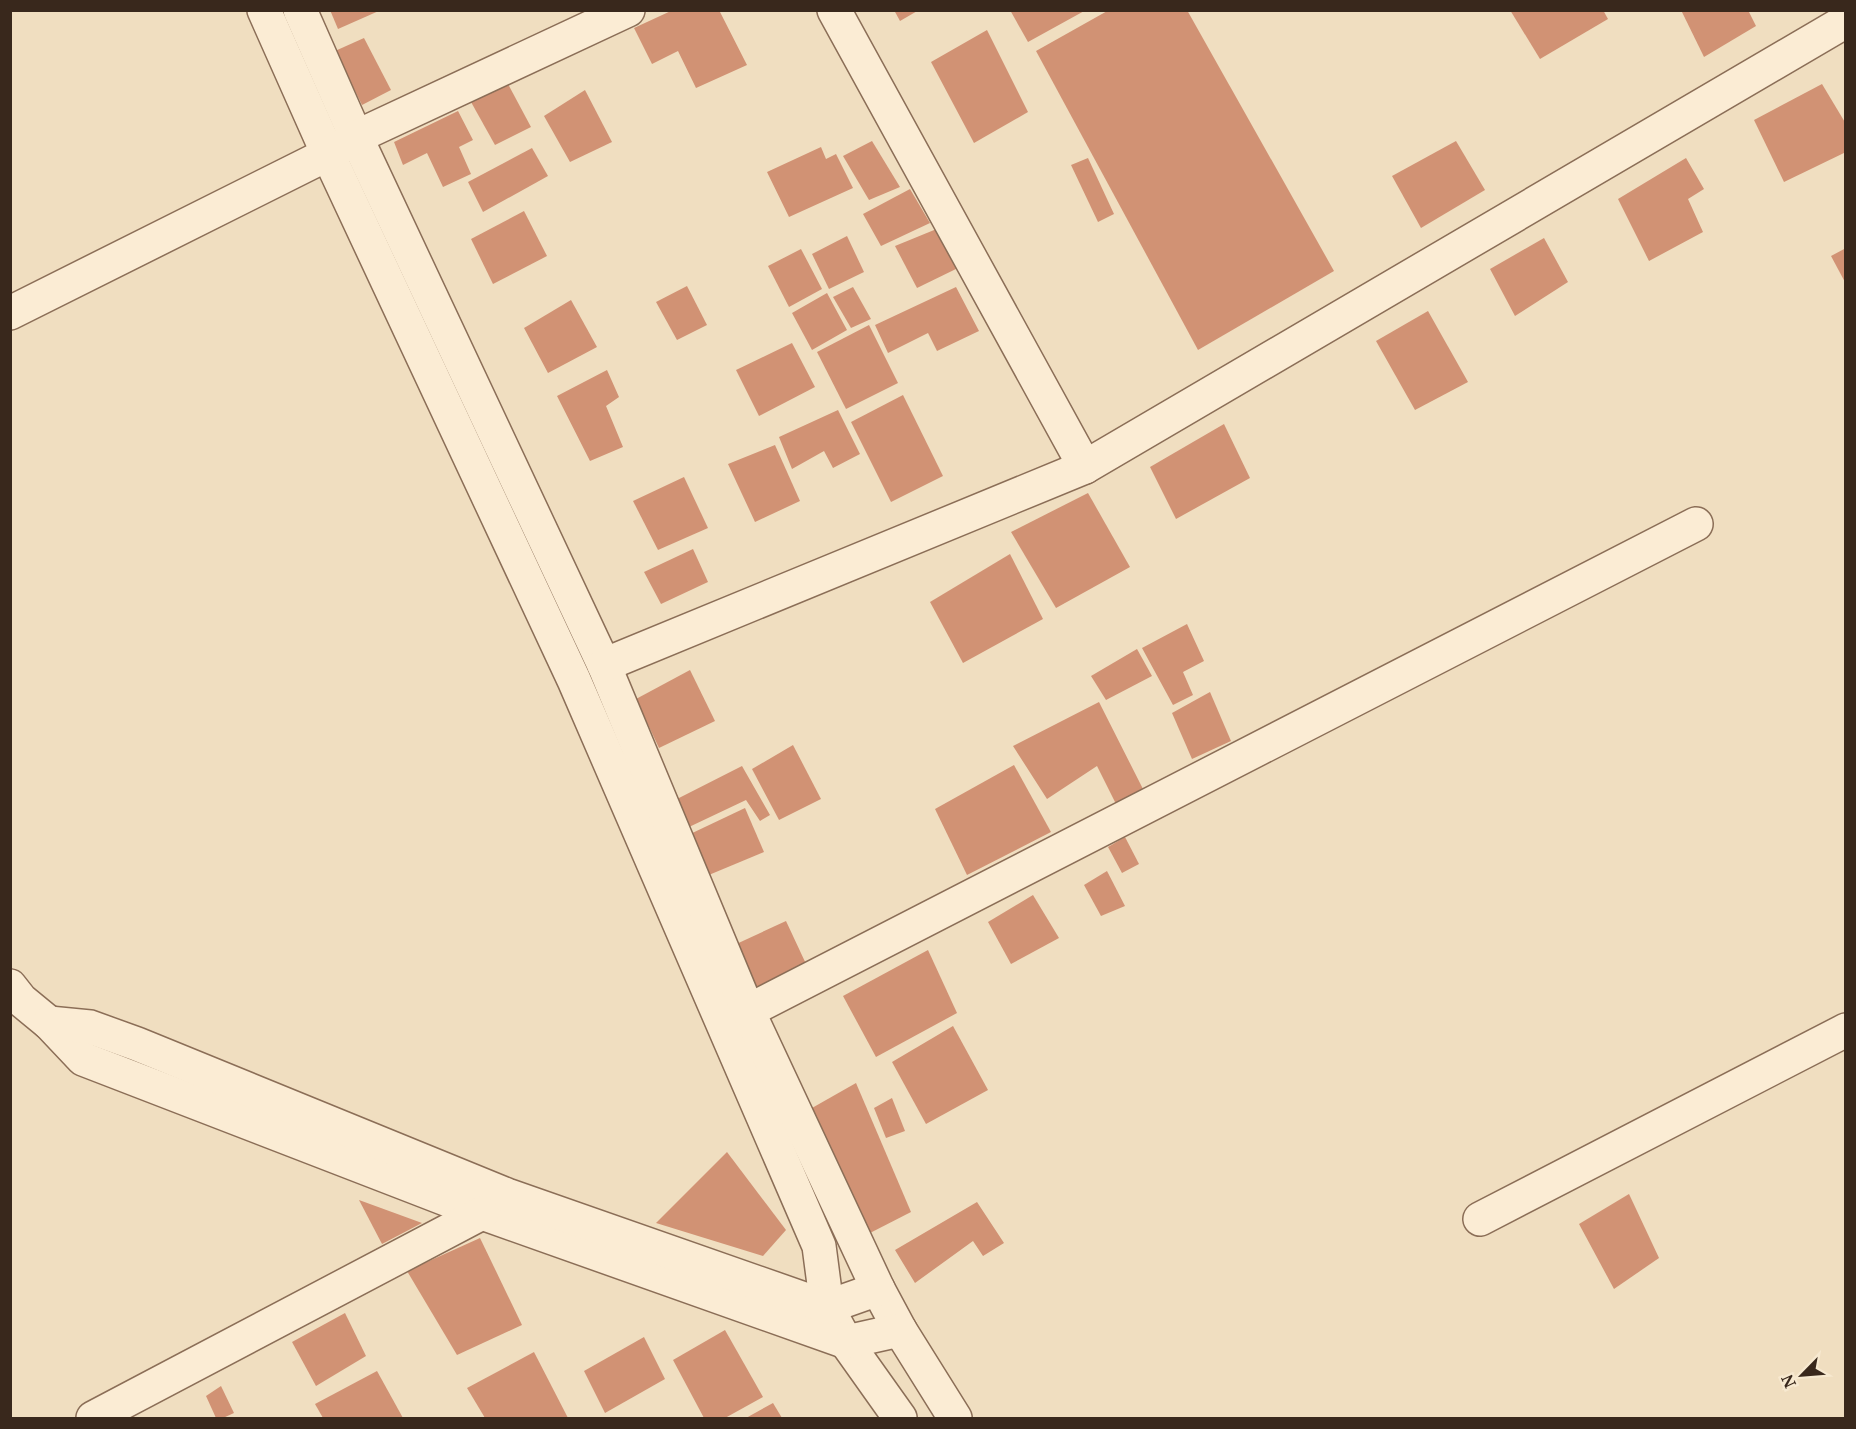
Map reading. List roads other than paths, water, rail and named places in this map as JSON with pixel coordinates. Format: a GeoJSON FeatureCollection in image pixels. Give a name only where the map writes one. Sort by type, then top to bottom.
{"type":"FeatureCollection","features":[{"type":"Feature","properties":{"kind":"street"},"geometry":{"type":"LineString","coordinates":[[264,10],[328,154],[564,659],[819,1246],[827,1307],[846,1342],[900,1419]]}},
{"type":"Feature","properties":{"kind":"street"},"geometry":{"type":"LineString","coordinates":[[300,10],[356,137],[604,665],[748,1011],[878,1289],[900,1330],[955,1419]]}},
{"type":"Feature","properties":{"kind":"street"},"geometry":{"type":"LineString","coordinates":[[10,313],[328,154],[356,137],[628,10]]}},
{"type":"Feature","properties":{"kind":"street"},"geometry":{"type":"LineString","coordinates":[[834,10],[1085,466]]}},
{"type":"Feature","properties":{"kind":"street"},"geometry":{"type":"LineString","coordinates":[[604,665],[1085,466],[1845,21]]}},
{"type":"Feature","properties":{"kind":"street"},"geometry":{"type":"LineString","coordinates":[[748,1011],[1696,524]]}},
{"type":"Feature","properties":{"kind":"street"},"geometry":{"type":"LineString","coordinates":[[14,997],[49,1023],[83,1059],[482,1213],[846,1342],[900,1330]]}},
{"type":"Feature","properties":{"kind":"street"},"geometry":{"type":"LineString","coordinates":[[49,1023],[90,1027],[137,1044],[507,1196],[827,1307],[878,1289]]}},
{"type":"Feature","properties":{"kind":"street"},"geometry":{"type":"LineString","coordinates":[[1480,1219],[1845,1030]]}},
{"type":"Feature","properties":{"kind":"street"},"geometry":{"type":"LineString","coordinates":[[93,1419],[482,1213]]}}]}
